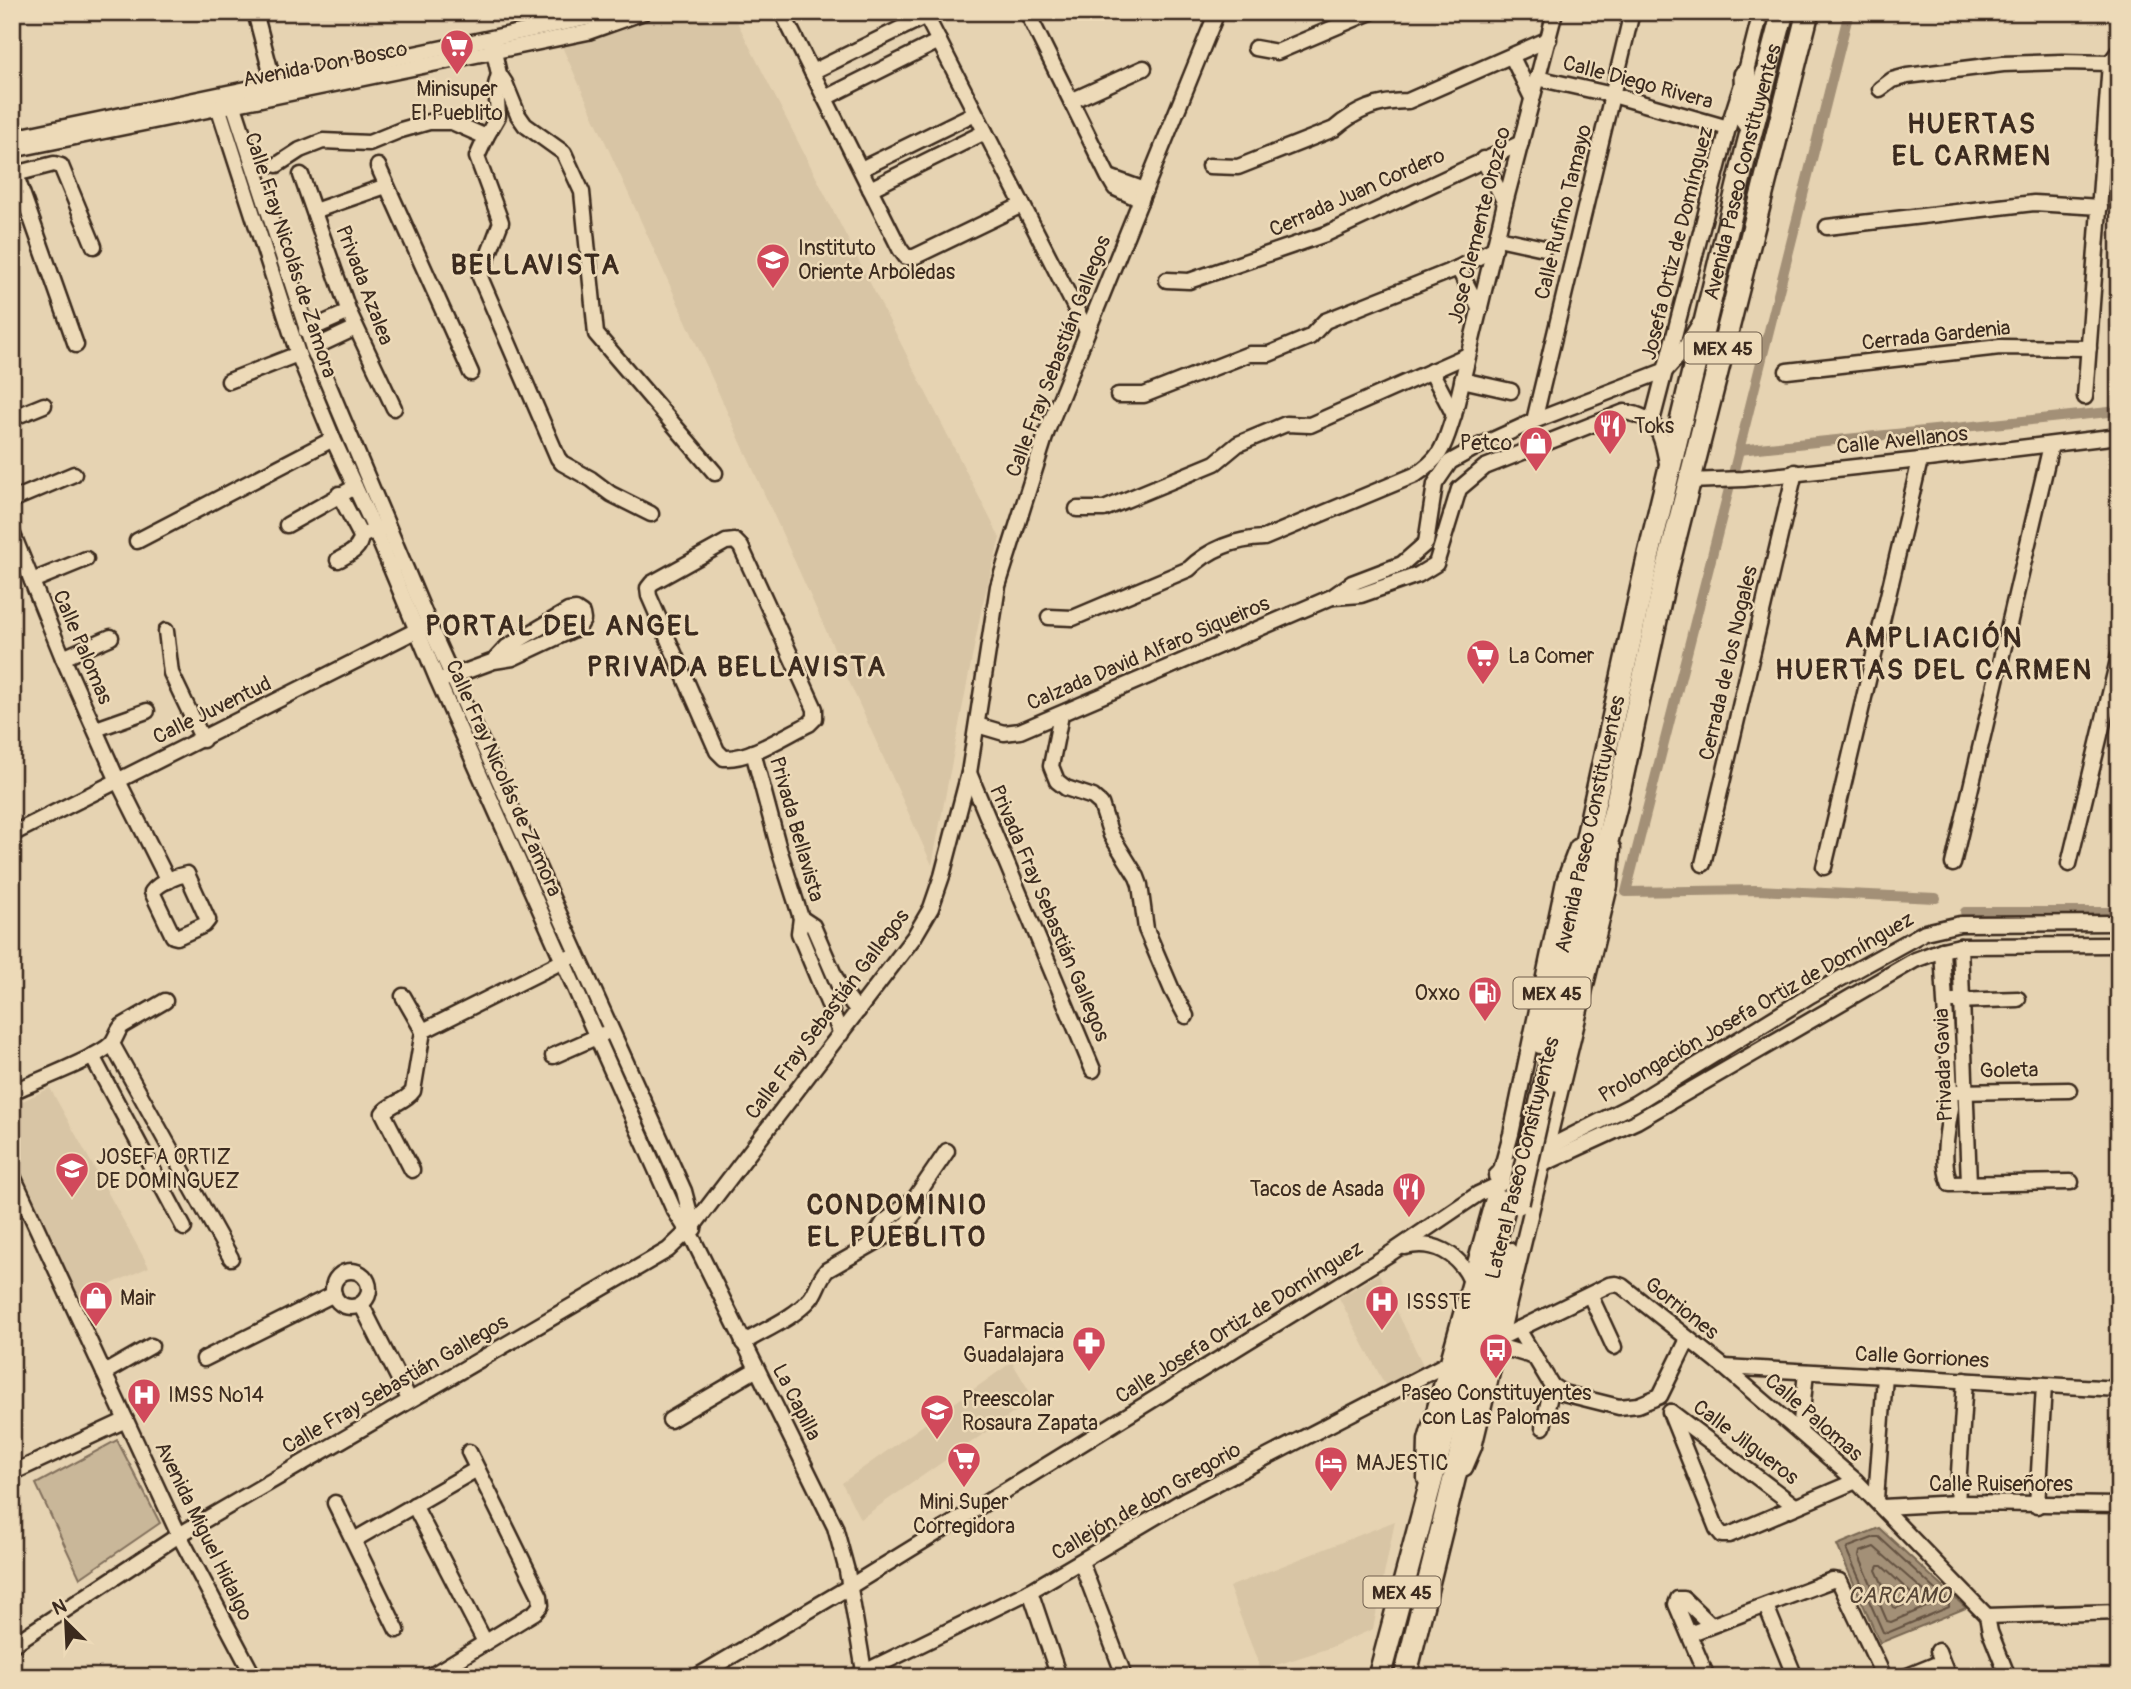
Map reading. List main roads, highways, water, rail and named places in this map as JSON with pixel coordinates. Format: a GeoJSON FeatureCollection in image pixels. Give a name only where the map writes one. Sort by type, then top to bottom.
{"type":"FeatureCollection","features":[{"type":"Feature","properties":{"kind":"highway","name":"Avenida Paseo Constituyentes"},"geometry":{"type":"LineString","coordinates":[[1405,1677],[1446,1514],[1449,1458],[1544,1088],[1582,901],[1595,800],[1669,471],[1747,148],[1783,12]]}},
{"type":"Feature","properties":{"kind":"highway","name":"Avenida Paseo Constituyentes"},"geometry":{"type":"LineString","coordinates":[[1582,901],[1616,806],[1641,685],[1689,481],[1808,12]]}},
{"type":"Feature","properties":{"kind":"highway"},"geometry":{"type":"LineString","coordinates":[[1745,75],[1747,148]]}},
{"type":"Feature","properties":{"kind":"highway","name":"Avenida Paseo Constituyentes"},"geometry":{"type":"LineString","coordinates":[[1380,1677],[1425,1507],[1449,1458]]}},
{"type":"Feature","properties":{"kind":"water","name":"CARCAMO"},"geometry":{"type":"Polygon","coordinates":[[[1879,1528],[1966,1608],[1880,1643],[1837,1545],[1879,1528]]]}},
{"type":"Feature","properties":{"kind":"waterway"},"geometry":{"type":"LineString","coordinates":[[1849,12],[1739,450],[2119,411]]}},
{"type":"Feature","properties":{"kind":"waterway"},"geometry":{"type":"LineString","coordinates":[[1733,474],[1739,450]]}},
{"type":"Feature","properties":{"kind":"waterway"},"geometry":{"type":"LineString","coordinates":[[1730,485],[1626,892],[1757,890],[1936,898]]}},
{"type":"Feature","properties":{"kind":"waterway"},"geometry":{"type":"LineString","coordinates":[[1965,912],[2119,912]]}},
{"type":"Feature","properties":{"kind":"place","name":"Minisuper El Pueblito"},"geometry":{"type":"Point","coordinates":[457,76]}},
{"type":"Feature","properties":{"kind":"place","name":"Instituto Oriente Arboledas"},"geometry":{"type":"Point","coordinates":[773,290]}},
{"type":"Feature","properties":{"kind":"place","name":"Toks"},"geometry":{"type":"Point","coordinates":[1610,456]}},
{"type":"Feature","properties":{"kind":"place","name":"Petco"},"geometry":{"type":"Point","coordinates":[1536,473]}},
{"type":"Feature","properties":{"kind":"place","name":"La Comer"},"geometry":{"type":"Point","coordinates":[1483,686]}},
{"type":"Feature","properties":{"kind":"place","name":"Oxxo"},"geometry":{"type":"Point","coordinates":[1485,1023]}},
{"type":"Feature","properties":{"kind":"place","name":"JOSEFA ORTIZ DE DOMINGUEZ"},"geometry":{"type":"Point","coordinates":[72,1199]}},
{"type":"Feature","properties":{"kind":"place","name":"Tacos de Asada"},"geometry":{"type":"Point","coordinates":[1409,1219]}},
{"type":"Feature","properties":{"kind":"place","name":"Mair"},"geometry":{"type":"Point","coordinates":[96,1328]}},
{"type":"Feature","properties":{"kind":"place","name":"ISSSTE"},"geometry":{"type":"Point","coordinates":[1382,1332]}},
{"type":"Feature","properties":{"kind":"place","name":"Farmacia Guadalajara"},"geometry":{"type":"Point","coordinates":[1089,1373]}},
{"type":"Feature","properties":{"kind":"place","name":"Paseo Constituyentes con Las Palomas"},"geometry":{"type":"Point","coordinates":[1496,1380]}},
{"type":"Feature","properties":{"kind":"place","name":"IMSS No14"},"geometry":{"type":"Point","coordinates":[144,1425]}},
{"type":"Feature","properties":{"kind":"place","name":"Preescolar Rosaura Zapata"},"geometry":{"type":"Point","coordinates":[937,1441]}},
{"type":"Feature","properties":{"kind":"place","name":"Mini Super Corregidora"},"geometry":{"type":"Point","coordinates":[964,1489]}},
{"type":"Feature","properties":{"kind":"place","name":"MAJESTIC"},"geometry":{"type":"Point","coordinates":[1331,1493]}},
{"type":"Feature","properties":{"kind":"district","name":"HUERTAS EL CARMEN"},"geometry":{"type":"Point","coordinates":[1972,139]}},
{"type":"Feature","properties":{"kind":"district","name":"BELLAVISTA"},"geometry":{"type":"Point","coordinates":[536,264]}},
{"type":"Feature","properties":{"kind":"district","name":"PORTAL DEL ANGEL"},"geometry":{"type":"Point","coordinates":[563,625]}},
{"type":"Feature","properties":{"kind":"district","name":"AMPLIACIÓN HUERTAS DEL CARMEN"},"geometry":{"type":"Point","coordinates":[1934,653]}},
{"type":"Feature","properties":{"kind":"district","name":"PRIVADA BELLAVISTA"},"geometry":{"type":"Point","coordinates":[737,666]}},
{"type":"Feature","properties":{"kind":"district","name":"CONDOMINIO EL PUEBLITO"},"geometry":{"type":"Point","coordinates":[897,1220]}}]}
